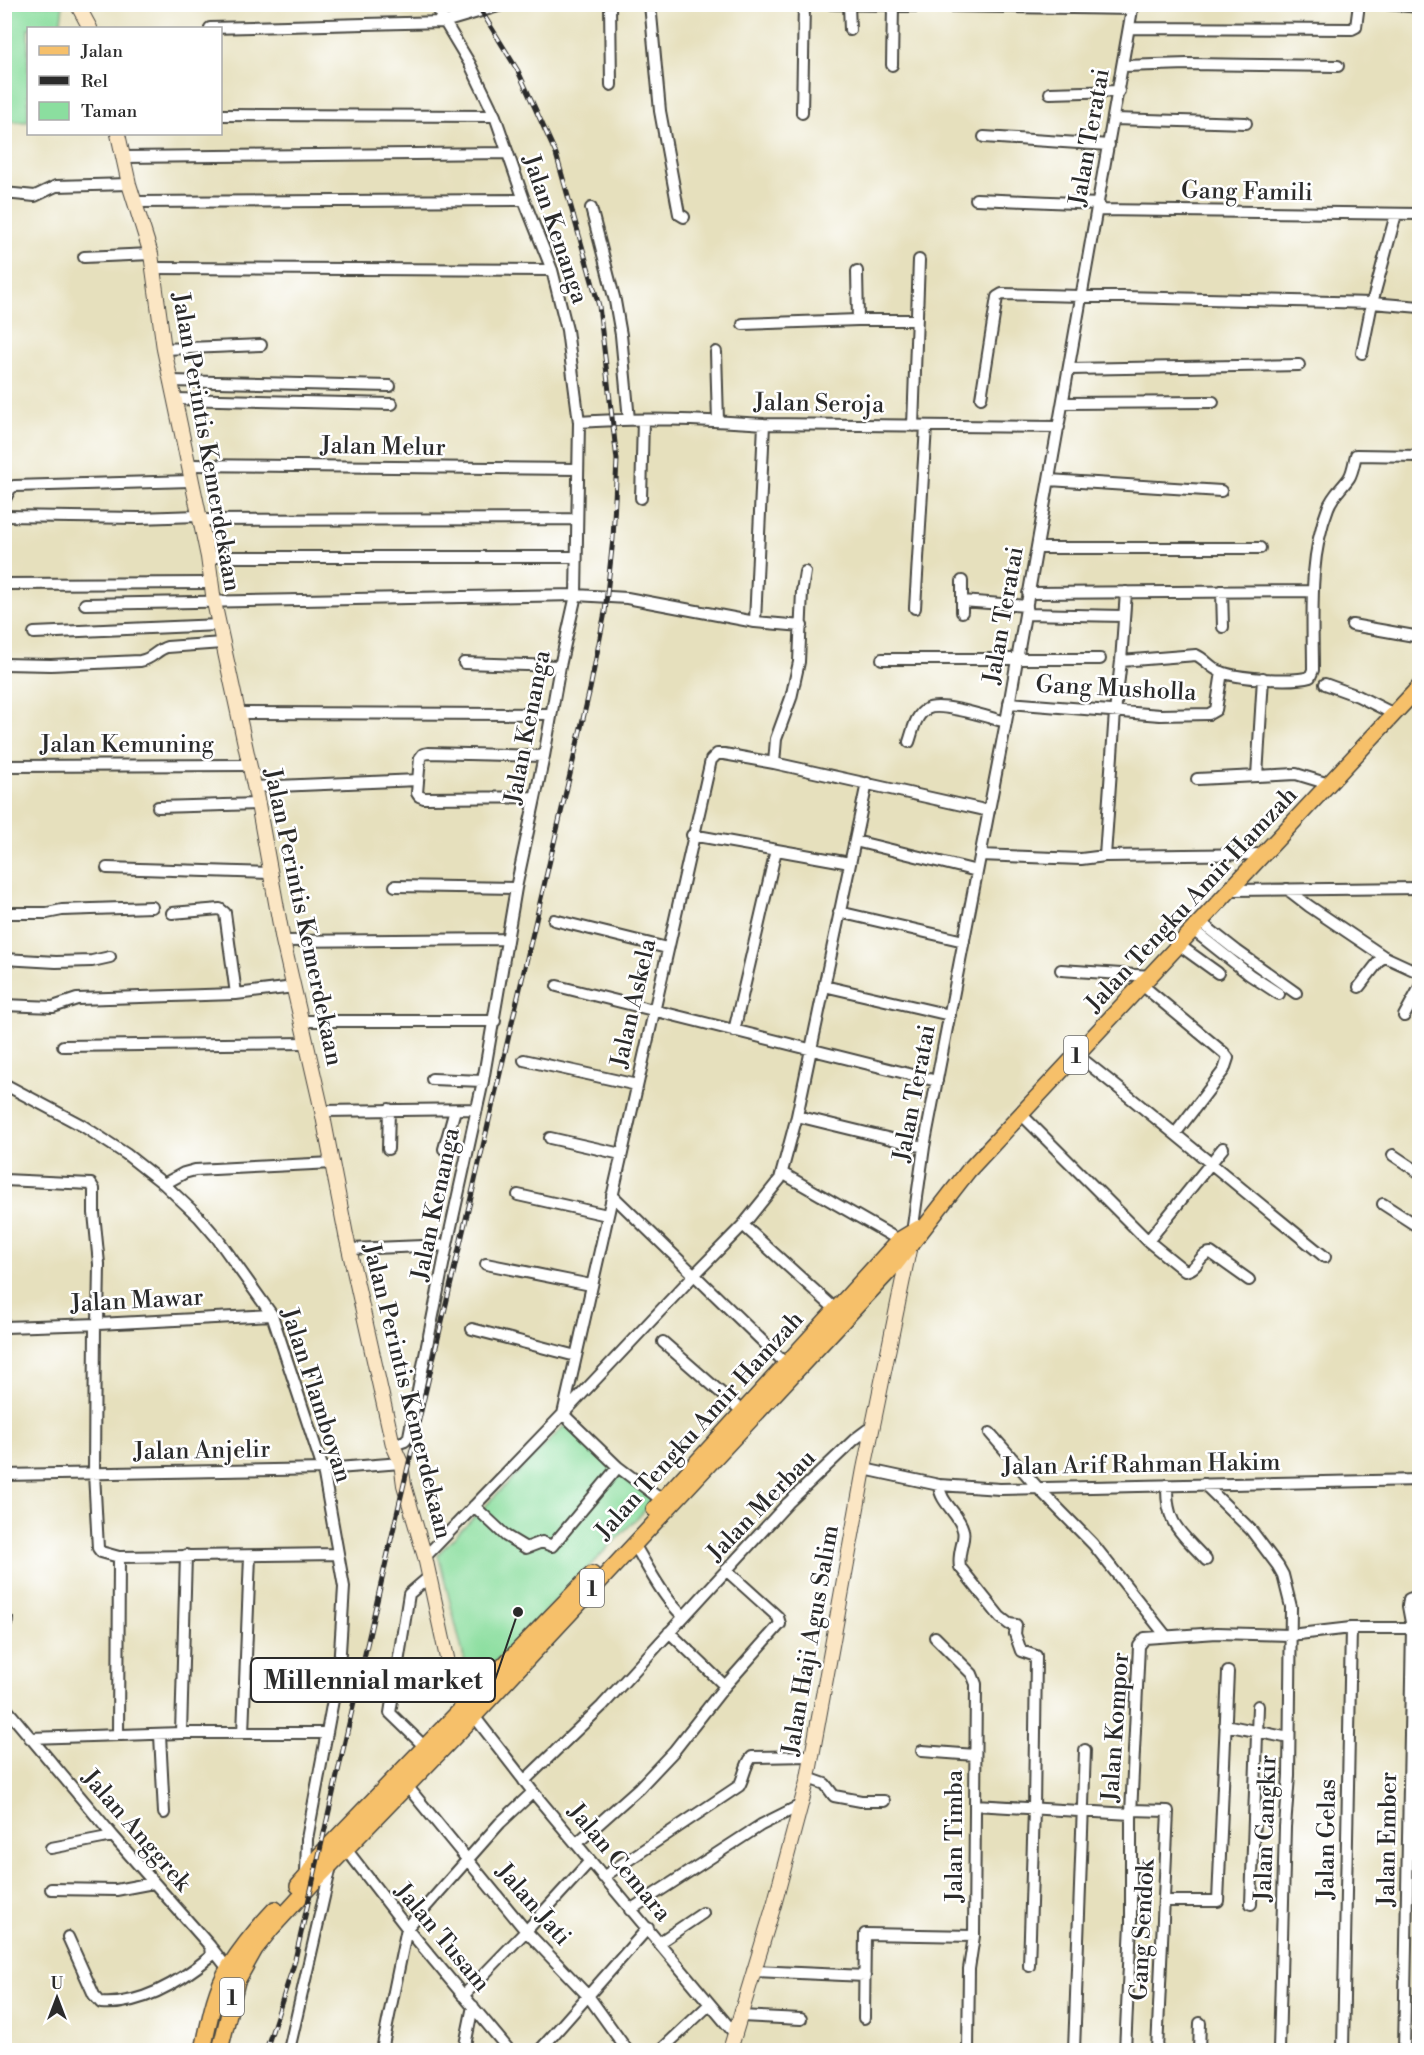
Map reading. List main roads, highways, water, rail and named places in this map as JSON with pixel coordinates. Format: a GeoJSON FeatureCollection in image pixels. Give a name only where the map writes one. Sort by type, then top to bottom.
{"type":"FeatureCollection","features":[{"type":"Feature","properties":{"kind":"main road","name":"Jalan Tengku Amir Hamzah"},"geometry":{"type":"LineString","coordinates":[[220,2050],[237,1981],[249,1958],[271,1929],[407,1786],[469,1711],[666,1503],[912,1236],[969,1170],[1419,686]]}},
{"type":"Feature","properties":{"kind":"main road","name":"Jalan Tengku Amir Hamzah"},"geometry":{"type":"LineString","coordinates":[[203,2050],[209,2021],[228,1968],[253,1934],[306,1877],[319,1856],[425,1747],[469,1711],[634,1544],[785,1363],[835,1309],[912,1236]]}},
{"type":"Feature","properties":{"kind":"railway"},"geometry":{"type":"LineString","coordinates":[[266,2050],[294,1964],[590,689],[605,612],[613,539],[617,460],[599,306],[556,154],[518,71],[477,4]]}},
{"type":"Feature","properties":{"kind":"place","name":"Millennial market"},"geometry":{"type":"Point","coordinates":[518,1612]}}]}
